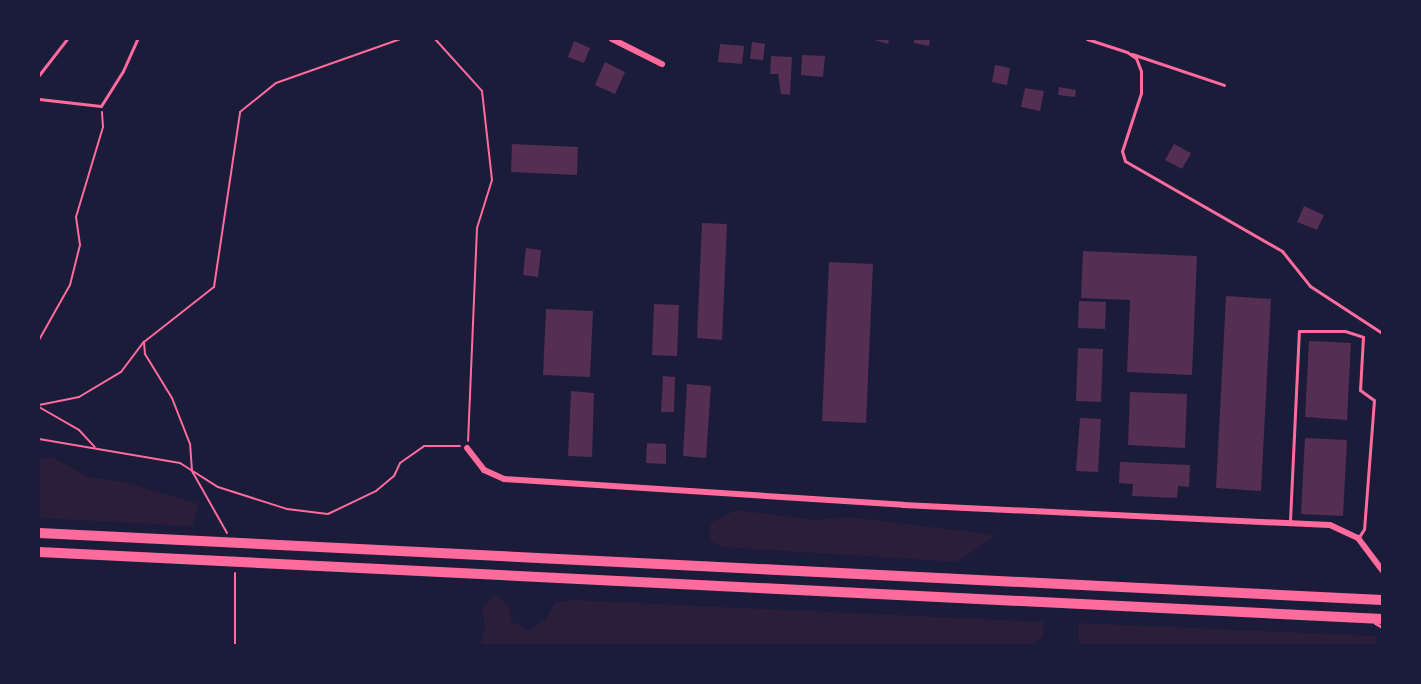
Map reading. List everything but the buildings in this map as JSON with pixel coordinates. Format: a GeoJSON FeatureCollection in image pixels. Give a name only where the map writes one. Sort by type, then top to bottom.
{"type":"FeatureCollection","features":[{"type":"Feature","properties":{"kind":"highway"},"geometry":{"type":"LineString","coordinates":[[39,533],[1382,600]]}},
{"type":"Feature","properties":{"kind":"highway"},"geometry":{"type":"LineString","coordinates":[[39,552],[1382,620]]}},
{"type":"Feature","properties":{"kind":"street"},"geometry":{"type":"LineString","coordinates":[[612,39],[662,64]]}},
{"type":"Feature","properties":{"kind":"street"},"geometry":{"type":"LineString","coordinates":[[467,448],[484,470],[504,479],[903,505],[1290,520],[1330,525],[1358,538],[1382,570]]}},
{"type":"Feature","properties":{"kind":"lane"},"geometry":{"type":"LineString","coordinates":[[39,75],[68,39]]}},
{"type":"Feature","properties":{"kind":"lane"},"geometry":{"type":"LineString","coordinates":[[39,99],[101,106],[123,71],[137,39]]}},
{"type":"Feature","properties":{"kind":"lane"},"geometry":{"type":"LineString","coordinates":[[1087,39],[1224,85]]}},
{"type":"Feature","properties":{"kind":"lane"},"geometry":{"type":"LineString","coordinates":[[1127,52],[1136,58],[1141,71],[1141,93],[1122,151],[1125,161],[1282,251],[1310,286],[1382,333]]}},
{"type":"Feature","properties":{"kind":"lane"},"geometry":{"type":"LineString","coordinates":[[1290,520],[1299,331],[1345,330],[1363,337],[1360,390],[1374,400],[1364,528],[1358,538]]}},
{"type":"Feature","properties":{"kind":"lane"},"geometry":{"type":"LineString","coordinates":[[1362,618],[1382,627]]}},
{"type":"Feature","properties":{"kind":"path"},"geometry":{"type":"LineString","coordinates":[[39,406],[79,397],[121,372],[144,342],[214,287],[240,112],[276,83],[400,39]]}},
{"type":"Feature","properties":{"kind":"path"},"geometry":{"type":"LineString","coordinates":[[39,440],[96,447],[180,463],[218,487],[287,509],[328,514],[376,491],[394,476],[400,464],[424,446],[451,444],[467,448],[477,228],[492,180],[482,91],[435,39]]}},
{"type":"Feature","properties":{"kind":"path"},"geometry":{"type":"LineString","coordinates":[[39,340],[70,285],[80,245],[76,217],[103,127],[101,106]]}},
{"type":"Feature","properties":{"kind":"path"},"geometry":{"type":"LineString","coordinates":[[144,342],[145,354],[172,398],[190,444],[192,471]]}},
{"type":"Feature","properties":{"kind":"path"},"geometry":{"type":"LineString","coordinates":[[39,406],[79,430],[96,447]]}},
{"type":"Feature","properties":{"kind":"shaded area"},"geometry":{"type":"Polygon","coordinates":[[[52,457],[88,477],[124,482],[199,504],[192,526],[39,518],[39,460],[52,457]]]}},
{"type":"Feature","properties":{"kind":"shaded area"},"geometry":{"type":"Polygon","coordinates":[[[736,510],[816,520],[849,517],[997,535],[957,562],[723,547],[710,541],[710,523],[736,510]]]}},
{"type":"Feature","properties":{"kind":"shaded area"},"geometry":{"type":"Polygon","coordinates":[[[494,594],[508,605],[512,622],[530,630],[546,619],[555,602],[574,600],[1044,622],[1043,637],[1033,645],[480,645],[485,629],[482,609],[494,594]]]}},
{"type":"Feature","properties":{"kind":"shaded area"},"geometry":{"type":"Polygon","coordinates":[[[1079,623],[1376,636],[1377,645],[1079,645],[1079,623]]]}}]}
